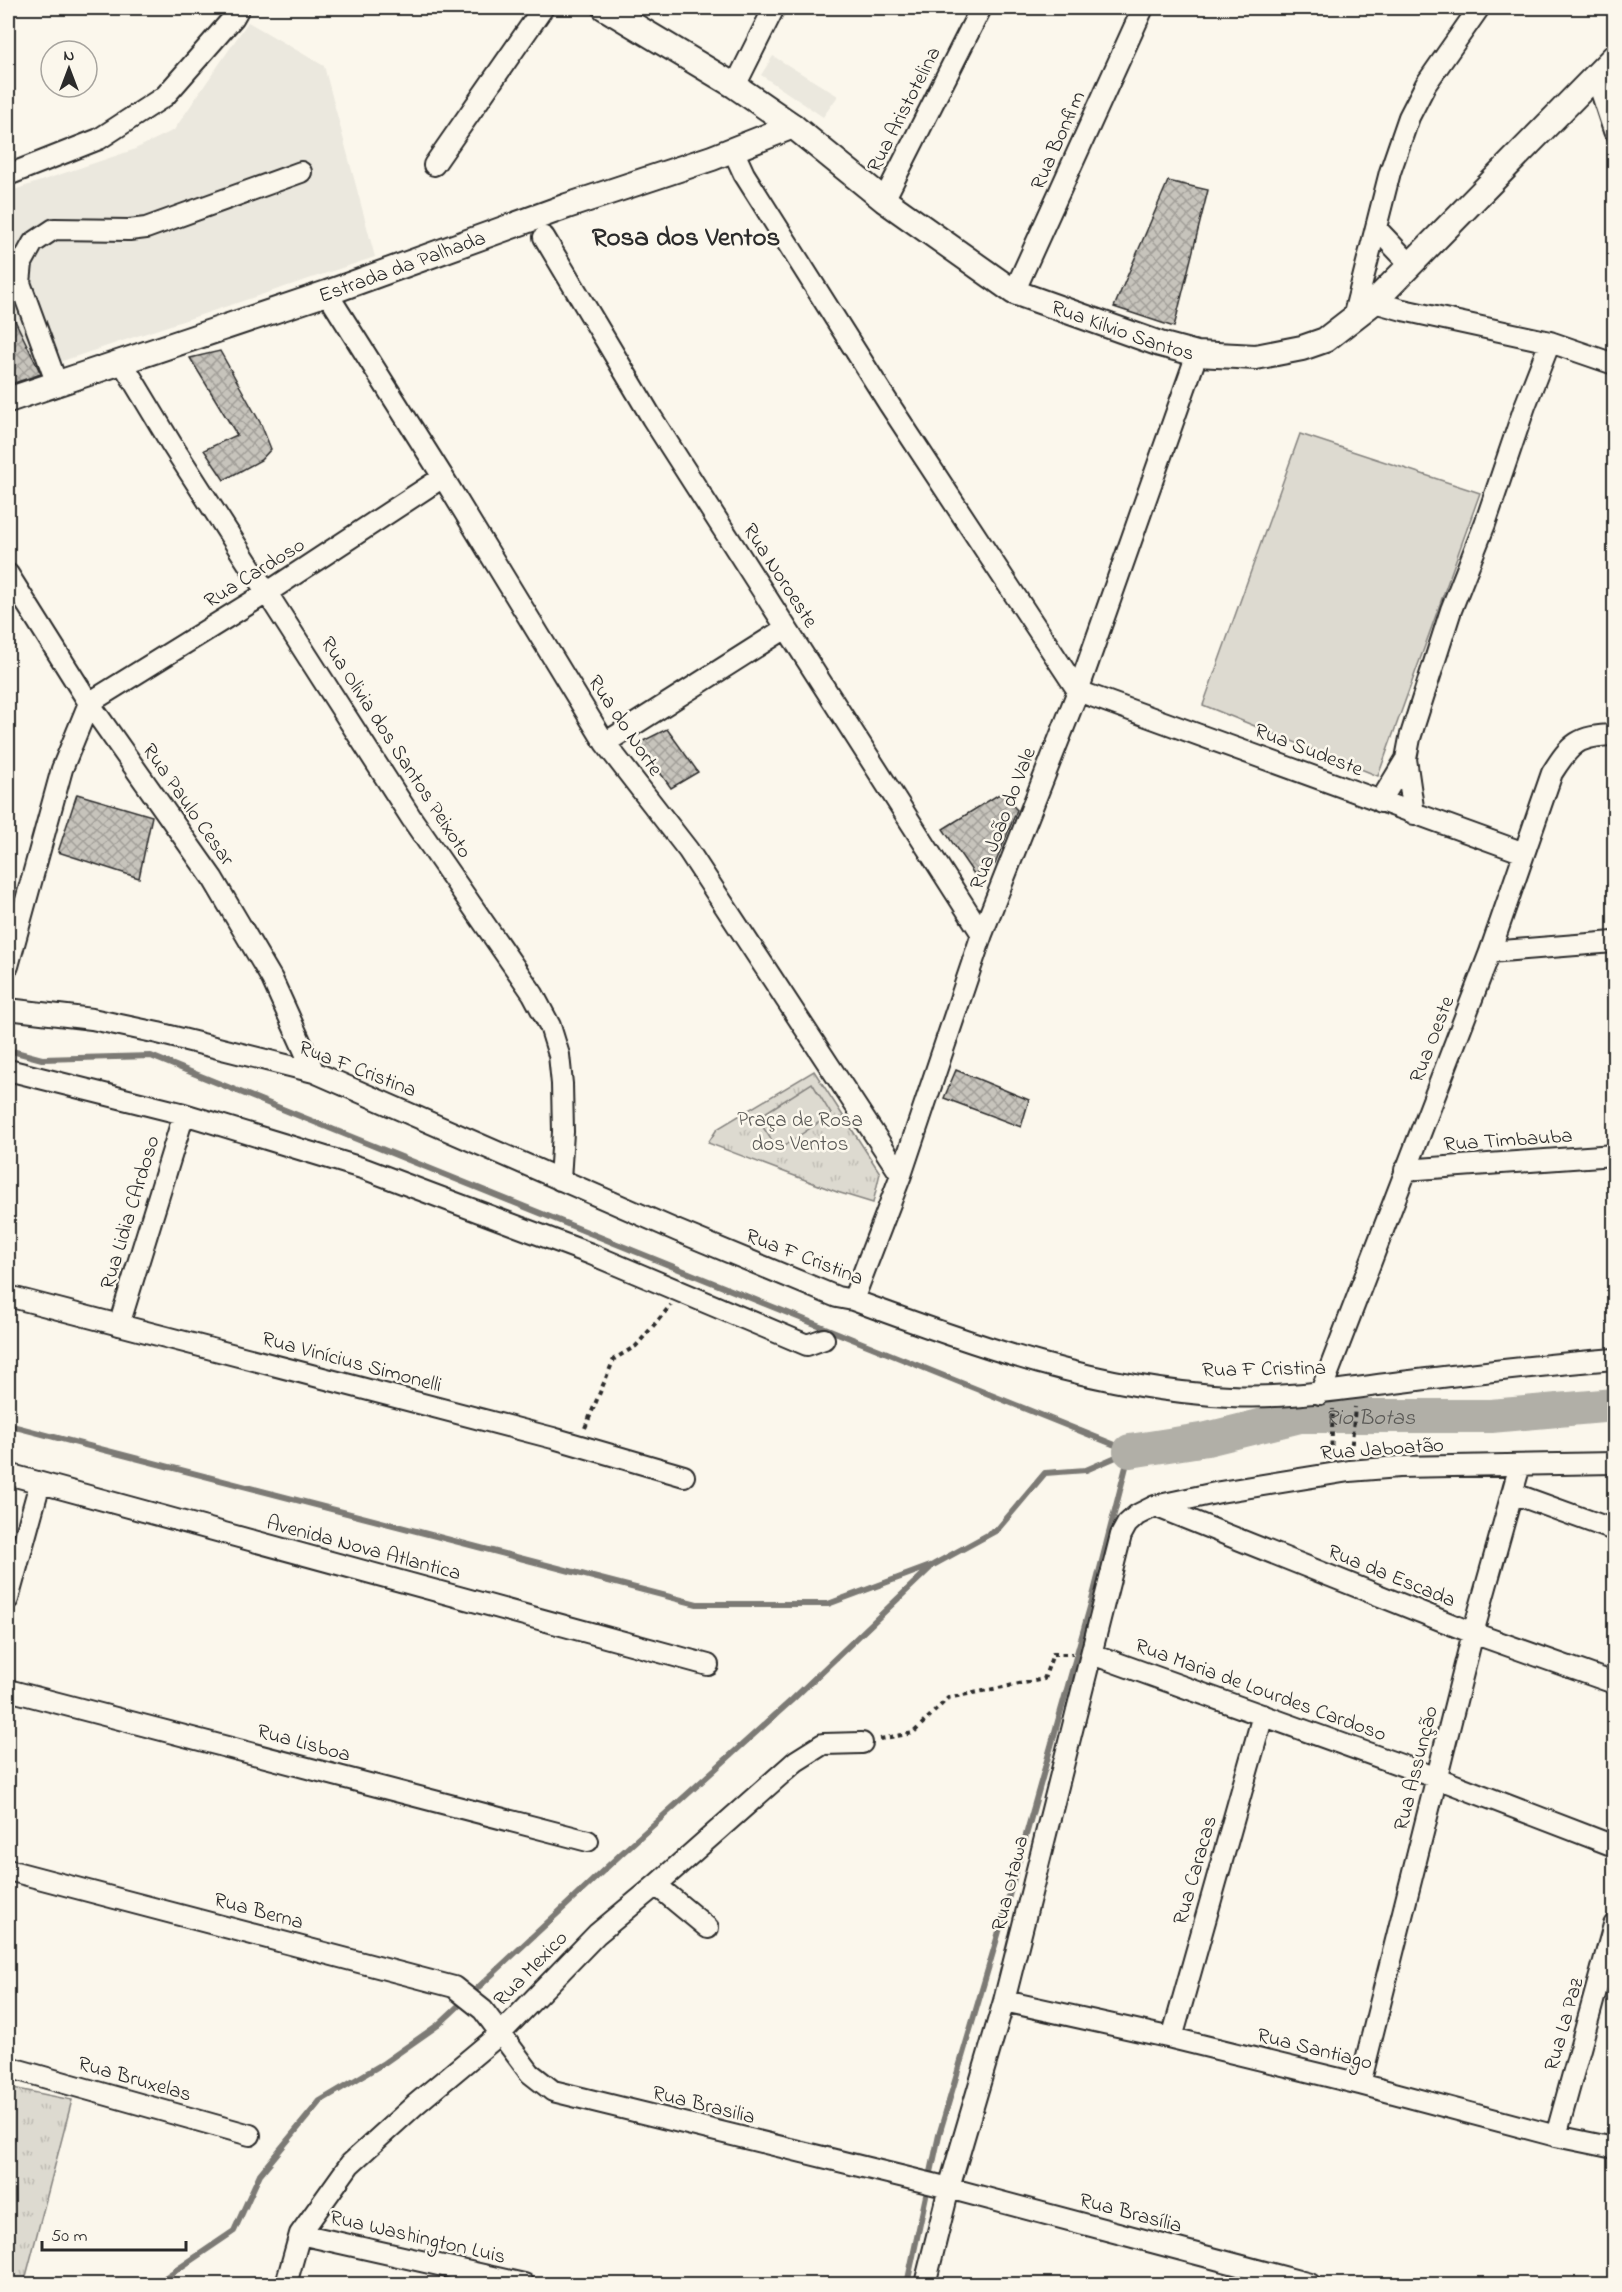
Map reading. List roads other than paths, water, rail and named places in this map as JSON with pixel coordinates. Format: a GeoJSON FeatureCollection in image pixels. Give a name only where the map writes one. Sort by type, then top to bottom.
{"type":"FeatureCollection","features":[{"type":"Feature","properties":{"kind":"main road","name":"Rua Kilvio Santos"},"geometry":{"type":"LineString","coordinates":[[605,8],[735,86],[793,126],[884,200],[1014,292],[1141,338],[1197,354],[1256,357],[1302,348],[1325,340],[1374,302],[1614,57]]}},
{"type":"Feature","properties":{"kind":"main road","name":"Estrada da Palhada"},"geometry":{"type":"LineString","coordinates":[[8,400],[327,293],[567,206],[733,150],[793,126]]}},
{"type":"Feature","properties":{"kind":"street"},"geometry":{"type":"LineString","coordinates":[[434,165],[543,8]]}},
{"type":"Feature","properties":{"kind":"street"},"geometry":{"type":"LineString","coordinates":[[735,86],[774,8]]}},
{"type":"Feature","properties":{"kind":"street","name":"Rua Aristotelina"},"geometry":{"type":"LineString","coordinates":[[884,200],[981,8]]}},
{"type":"Feature","properties":{"kind":"street","name":"Rua Bonfim"},"geometry":{"type":"LineString","coordinates":[[1014,292],[1143,8]]}},
{"type":"Feature","properties":{"kind":"street"},"geometry":{"type":"LineString","coordinates":[[1353,318],[1390,172],[1408,117],[1426,84],[1479,8]]}},
{"type":"Feature","properties":{"kind":"street"},"geometry":{"type":"LineString","coordinates":[[8,175],[99,139],[165,96],[230,11]]}},
{"type":"Feature","properties":{"kind":"street"},"geometry":{"type":"LineString","coordinates":[[1596,76],[1614,131]]}},
{"type":"Feature","properties":{"kind":"street"},"geometry":{"type":"LineString","coordinates":[[733,150],[751,184],[889,404],[1077,691]]}},
{"type":"Feature","properties":{"kind":"street"},"geometry":{"type":"LineString","coordinates":[[57,384],[20,283],[22,263],[33,243],[54,229],[129,230],[146,228],[301,172]]}},
{"type":"Feature","properties":{"kind":"street"},"geometry":{"type":"LineString","coordinates":[[1376,228],[1411,265]]}},
{"type":"Feature","properties":{"kind":"street","name":"Rua Noroeste"},"geometry":{"type":"LineString","coordinates":[[544,237],[652,418],[982,934]]}},
{"type":"Feature","properties":{"kind":"street","name":"Rua do Norte"},"geometry":{"type":"LineString","coordinates":[[327,293],[443,477],[605,743],[688,850],[901,1174]]}},
{"type":"Feature","properties":{"kind":"street"},"geometry":{"type":"LineString","coordinates":[[1374,302],[1550,342],[1614,364]]}},
{"type":"Feature","properties":{"kind":"street"},"geometry":{"type":"LineString","coordinates":[[1414,814],[1407,759],[1410,738],[1451,610],[1485,524],[1525,406],[1550,342]]}},
{"type":"Feature","properties":{"kind":"street","name":"Rua João do Vale"},"geometry":{"type":"LineString","coordinates":[[853,1300],[901,1174],[982,934],[1077,691],[1197,354]]}},
{"type":"Feature","properties":{"kind":"street","name":"Rua Olivia dos Santos Peixoto"},"geometry":{"type":"LineString","coordinates":[[122,362],[172,445],[412,819],[533,994],[550,1026],[559,1055],[563,1132],[560,1180]]}},
{"type":"Feature","properties":{"kind":"street","name":"Rua Cardoso"},"geometry":{"type":"LineString","coordinates":[[88,703],[268,592],[443,477]]}},
{"type":"Feature","properties":{"kind":"street","name":"Rua Paulo Cesar"},"geometry":{"type":"LineString","coordinates":[[8,574],[88,703],[213,879],[272,979],[314,1072]]}},
{"type":"Feature","properties":{"kind":"street"},"geometry":{"type":"LineString","coordinates":[[605,743],[786,628]]}},
{"type":"Feature","properties":{"kind":"street","name":"Rua Sudeste"},"geometry":{"type":"LineString","coordinates":[[1077,691],[1269,759],[1524,854]]}},
{"type":"Feature","properties":{"kind":"street"},"geometry":{"type":"LineString","coordinates":[[8,966],[62,769],[88,703]]}},
{"type":"Feature","properties":{"kind":"street","name":"Rua Oeste"},"geometry":{"type":"LineString","coordinates":[[1327,1397],[1405,1170],[1490,952],[1551,773],[1567,750],[1582,739],[1614,735]]}},
{"type":"Feature","properties":{"kind":"street"},"geometry":{"type":"LineString","coordinates":[[1380,802],[1407,759]]}},
{"type":"Feature","properties":{"kind":"street"},"geometry":{"type":"LineString","coordinates":[[1490,952],[1614,942]]}},
{"type":"Feature","properties":{"kind":"street","name":"Rua F Cristina"},"geometry":{"type":"LineString","coordinates":[[8,1009],[92,1019],[314,1072],[826,1293],[853,1300],[965,1341],[1111,1381],[1188,1393],[1327,1397],[1357,1388],[1530,1366],[1614,1359]]}},
{"type":"Feature","properties":{"kind":"street"},"geometry":{"type":"LineString","coordinates":[[8,1071],[184,1114],[365,1169],[683,1291],[807,1345],[824,1339]]}},
{"type":"Feature","properties":{"kind":"street","name":"Rua Lidia CArdoso"},"geometry":{"type":"LineString","coordinates":[[119,1325],[184,1114]]}},
{"type":"Feature","properties":{"kind":"street","name":"Rua Timbauba"},"geometry":{"type":"LineString","coordinates":[[1405,1170],[1614,1155]]}},
{"type":"Feature","properties":{"kind":"street","name":"Rua Vinícius Simonelli"},"geometry":{"type":"LineString","coordinates":[[8,1296],[553,1438],[684,1476]]}},
{"type":"Feature","properties":{"kind":"street","name":"Rua Jaboatão"},"geometry":{"type":"LineString","coordinates":[[1155,1506],[1220,1492],[1348,1471],[1399,1467],[1614,1463]]}},
{"type":"Feature","properties":{"kind":"street","name":"Rua Assunção"},"geometry":{"type":"LineString","coordinates":[[1360,2084],[1473,1633],[1520,1466]]}},
{"type":"Feature","properties":{"kind":"street","name":"Avenida Nova Atlantica"},"geometry":{"type":"LineString","coordinates":[[8,1474],[708,1665]]}},
{"type":"Feature","properties":{"kind":"street"},"geometry":{"type":"LineString","coordinates":[[8,1599],[40,1483]]}},
{"type":"Feature","properties":{"kind":"street"},"geometry":{"type":"LineString","coordinates":[[1512,1493],[1614,1530]]}},
{"type":"Feature","properties":{"kind":"street","name":"Rua da Escada"},"geometry":{"type":"LineString","coordinates":[[1155,1506],[1473,1633],[1614,1683]]}},
{"type":"Feature","properties":{"kind":"street","name":"Rua Otawa"},"geometry":{"type":"LineString","coordinates":[[925,2284],[945,2187],[1004,2001],[1121,1535],[1127,1524],[1137,1515],[1155,1506]]}},
{"type":"Feature","properties":{"kind":"street","name":"Rua Maria de Lourdes Cardoso"},"geometry":{"type":"LineString","coordinates":[[1092,1654],[1437,1778],[1614,1846]]}},
{"type":"Feature","properties":{"kind":"street","name":"Rua Lisboa"},"geometry":{"type":"LineString","coordinates":[[8,1690],[588,1841]]}},
{"type":"Feature","properties":{"kind":"street","name":"Rua Caracas"},"geometry":{"type":"LineString","coordinates":[[1172,2038],[1263,1715]]}},
{"type":"Feature","properties":{"kind":"street","name":"Rua Mexico"},"geometry":{"type":"LineString","coordinates":[[286,2284],[300,2234],[350,2164],[416,2104],[501,2033],[597,1934],[656,1886],[796,1761],[824,1744],[862,1743]]}},
{"type":"Feature","properties":{"kind":"street","name":"Rua Berna"},"geometry":{"type":"LineString","coordinates":[[8,1870],[442,1983],[454,1987],[489,2016]]}},
{"type":"Feature","properties":{"kind":"street"},"geometry":{"type":"LineString","coordinates":[[656,1886],[708,1928]]}},
{"type":"Feature","properties":{"kind":"street","name":"Rua La Paz"},"geometry":{"type":"LineString","coordinates":[[1556,2136],[1614,1925]]}},
{"type":"Feature","properties":{"kind":"street","name":"Rua Santiago"},"geometry":{"type":"LineString","coordinates":[[1004,2001],[1172,2038],[1360,2084],[1556,2136],[1614,2148]]}},
{"type":"Feature","properties":{"kind":"street","name":"Rua Brasilia"},"geometry":{"type":"LineString","coordinates":[[489,2016],[530,2073],[553,2091],[945,2187]]}},
{"type":"Feature","properties":{"kind":"street","name":"Rua Bruxelas"},"geometry":{"type":"LineString","coordinates":[[8,2067],[250,2135]]}},
{"type":"Feature","properties":{"kind":"street","name":"Rua Brasília"},"geometry":{"type":"LineString","coordinates":[[945,2187],[1310,2284]]}},
{"type":"Feature","properties":{"kind":"street","name":"Rua Washington Luis"},"geometry":{"type":"LineString","coordinates":[[300,2234],[524,2284]]}},
{"type":"Feature","properties":{"kind":"waterway"},"geometry":{"type":"LineString","coordinates":[[8,1050],[42,1059],[151,1056],[1130,1451]]}},
{"type":"Feature","properties":{"kind":"waterway","name":"Rio Botas"},"geometry":{"type":"LineString","coordinates":[[1130,1451],[1207,1439],[1300,1416],[1491,1416],[1614,1405]]}},
{"type":"Feature","properties":{"kind":"waterway"},"geometry":{"type":"LineString","coordinates":[[8,1425],[697,1604],[828,1604],[933,1565],[997,1530],[1045,1473],[1086,1470],[1130,1451]]}},
{"type":"Feature","properties":{"kind":"waterway"},"geometry":{"type":"LineString","coordinates":[[907,2284],[939,2135],[1092,1600],[1130,1451]]}},
{"type":"Feature","properties":{"kind":"waterway"},"geometry":{"type":"LineString","coordinates":[[156,2284],[234,2231],[260,2174],[320,2101],[384,2063],[438,2025],[621,1854],[793,1699],[930,1568]]}},
{"type":"Feature","properties":{"kind":"district","name":"Rosa dos Ventos"},"geometry":{"type":"Point","coordinates":[686,236]}},
{"type":"Feature","properties":{"kind":"park label","name":"Praça de Rosa dos Ventos"},"geometry":{"type":"Point","coordinates":[800,1131]}}]}
